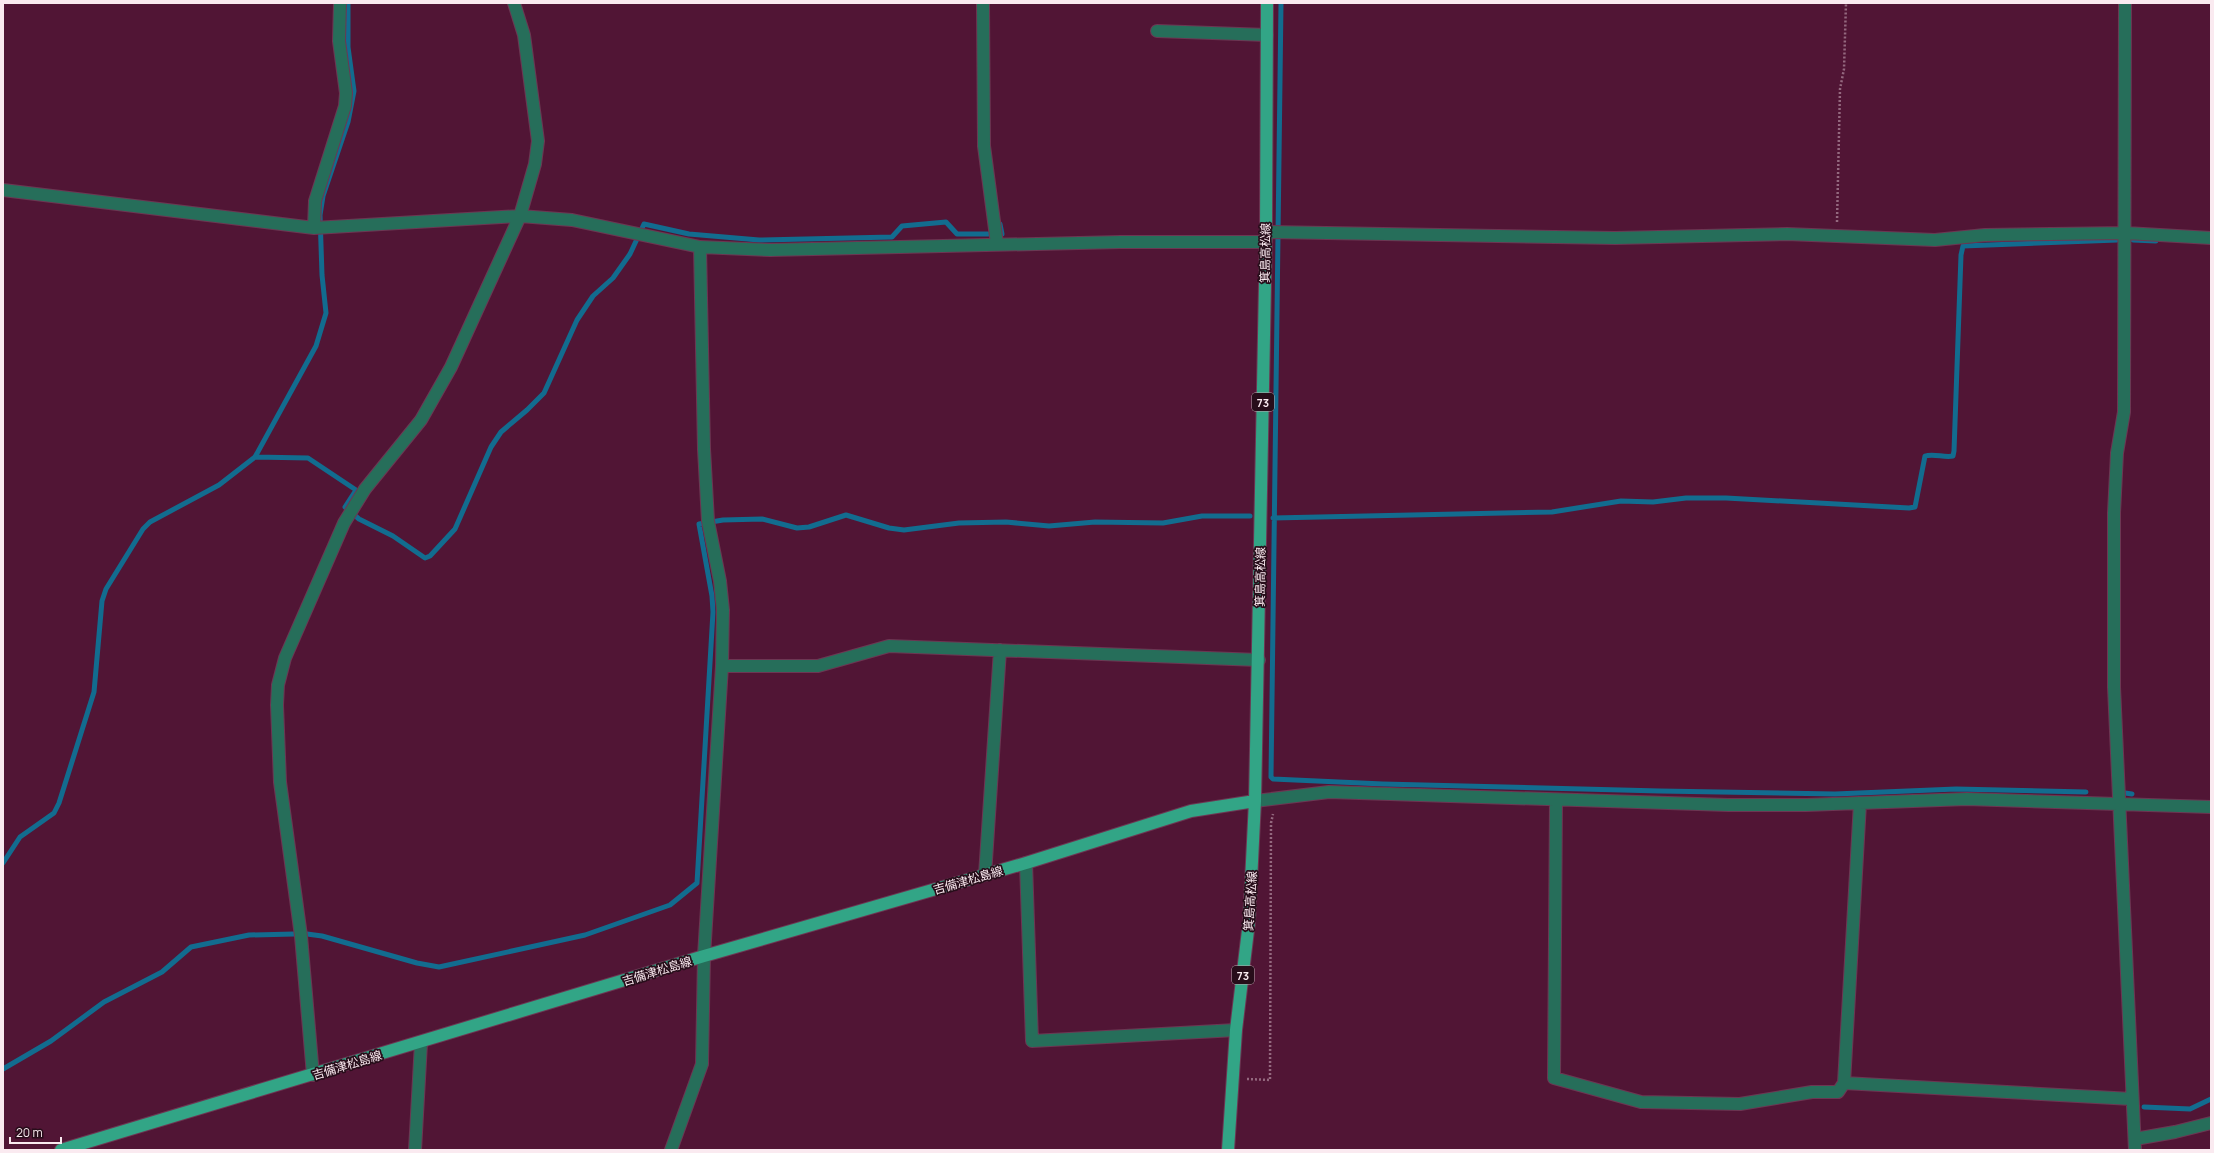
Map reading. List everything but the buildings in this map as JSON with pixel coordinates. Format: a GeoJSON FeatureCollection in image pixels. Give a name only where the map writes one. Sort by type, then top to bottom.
{"type":"FeatureCollection","features":[{"type":"Feature","properties":{"kind":"main road","name":"箕島高松線"},"geometry":{"type":"LineString","coordinates":[[1228,1150],[1236,1030],[1249,922],[1255,801],[1272,235],[1267,3]]}},
{"type":"Feature","properties":{"kind":"main road","name":"吉備津松島線"},"geometry":{"type":"LineString","coordinates":[[61,1150],[421,1043],[704,956],[1026,863],[1191,811],[1255,801]]}},
{"type":"Feature","properties":{"kind":"street"},"geometry":{"type":"LineString","coordinates":[[314,228],[315,201],[345,106],[346,94],[339,41],[340,3]]}},
{"type":"Feature","properties":{"kind":"street"},"geometry":{"type":"LineString","coordinates":[[313,1075],[301,936],[283,809],[277,705],[278,685],[286,658],[350,512],[365,489],[421,420],[451,367],[520,216],[535,164],[538,141],[524,35],[514,3]]}},
{"type":"Feature","properties":{"kind":"street"},"geometry":{"type":"LineString","coordinates":[[983,3],[984,146],[997,238]]}},
{"type":"Feature","properties":{"kind":"street"},"geometry":{"type":"LineString","coordinates":[[2125,3],[2126,233],[2124,412],[2117,453],[2114,513],[2114,687],[2135,1144],[2211,1123]]}},
{"type":"Feature","properties":{"kind":"street"},"geometry":{"type":"LineString","coordinates":[[1157,31],[1267,35]]}},
{"type":"Feature","properties":{"kind":"street"},"geometry":{"type":"LineString","coordinates":[[3,190],[314,228],[520,216],[572,220],[700,247],[770,250],[997,238],[1121,242],[1272,235],[1607,238],[1787,234],[1935,240],[1986,235],[2126,233],[2211,238]]}},
{"type":"Feature","properties":{"kind":"street"},"geometry":{"type":"LineString","coordinates":[[671,1150],[702,1064],[704,956],[722,666],[723,610],[720,581],[708,522],[704,449],[700,247]]}},
{"type":"Feature","properties":{"kind":"street"},"geometry":{"type":"LineString","coordinates":[[722,666],[818,666],[888,646],[1259,660]]}},
{"type":"Feature","properties":{"kind":"street"},"geometry":{"type":"LineString","coordinates":[[985,875],[1000,650]]}},
{"type":"Feature","properties":{"kind":"street"},"geometry":{"type":"LineString","coordinates":[[1255,801],[1329,792],[1728,805],[1968,800],[2211,807]]}},
{"type":"Feature","properties":{"kind":"street"},"geometry":{"type":"LineString","coordinates":[[1556,800],[1554,1078],[1641,1102],[1702,1104],[1740,1104],[1812,1092],[1838,1092],[1844,1083],[1860,803]]}},
{"type":"Feature","properties":{"kind":"street"},"geometry":{"type":"LineString","coordinates":[[1026,863],[1032,1041],[1236,1030]]}},
{"type":"Feature","properties":{"kind":"street"},"geometry":{"type":"LineString","coordinates":[[415,1150],[421,1043]]}},
{"type":"Feature","properties":{"kind":"street"},"geometry":{"type":"LineString","coordinates":[[1844,1083],[2132,1099]]}},
{"type":"Feature","properties":{"kind":"path"},"geometry":{"type":"LineString","coordinates":[[1837,236],[1840,89],[1844,69],[1846,3]]}},
{"type":"Feature","properties":{"kind":"path"},"geometry":{"type":"LineString","coordinates":[[1244,1078],[1270,1080],[1271,823],[1273,812]]}},
{"type":"Feature","properties":{"kind":"waterway"},"geometry":{"type":"LineString","coordinates":[[3,863],[20,837],[54,813],[59,803],[94,692],[102,601],[106,589],[143,529],[150,522],[219,485],[255,457],[316,346],[326,313],[322,275],[320,215],[323,196],[348,122],[354,91],[348,47],[348,3]]}},
{"type":"Feature","properties":{"kind":"waterway"},"geometry":{"type":"LineString","coordinates":[[1281,3],[1271,777],[1273,779],[1383,784],[1835,794],[1956,789],[2086,792]]}},
{"type":"Feature","properties":{"kind":"waterway"},"geometry":{"type":"LineString","coordinates":[[255,457],[308,458],[356,490],[345,507],[359,519],[393,536],[425,558],[430,556],[455,529],[491,447],[501,432],[544,393],[577,320],[593,296],[613,278],[630,254],[644,224],[689,234],[759,240],[892,237],[902,226],[946,222],[957,234],[1002,234],[1000,224]]}},
{"type":"Feature","properties":{"kind":"waterway"},"geometry":{"type":"LineString","coordinates":[[1273,518],[1552,512],[1621,501],[1653,502],[1686,498],[1726,498],[1909,508],[1915,507],[1925,456],[1953,456],[1954,451],[1961,255],[1963,246],[2117,240]]}},
{"type":"Feature","properties":{"kind":"waterway"},"geometry":{"type":"LineString","coordinates":[[2133,240],[2156,241]]}},
{"type":"Feature","properties":{"kind":"waterway"},"geometry":{"type":"LineString","coordinates":[[307,934],[322,936],[417,963],[439,967],[585,935],[670,905],[697,883],[713,612],[712,596],[699,524],[723,520],[762,519],[797,528],[809,527],[846,515],[889,528],[904,530],[959,523],[1006,522],[1049,526],[1095,522],[1163,523],[1202,516],[1250,516]]}},
{"type":"Feature","properties":{"kind":"waterway"},"geometry":{"type":"LineString","coordinates":[[2125,793],[2132,794]]}},
{"type":"Feature","properties":{"kind":"waterway"},"geometry":{"type":"LineString","coordinates":[[3,1069],[51,1041],[104,1002],[162,972],[191,947],[249,935],[294,934]]}},
{"type":"Feature","properties":{"kind":"waterway"},"geometry":{"type":"LineString","coordinates":[[2144,1107],[2190,1109],[2211,1099]]}}]}
